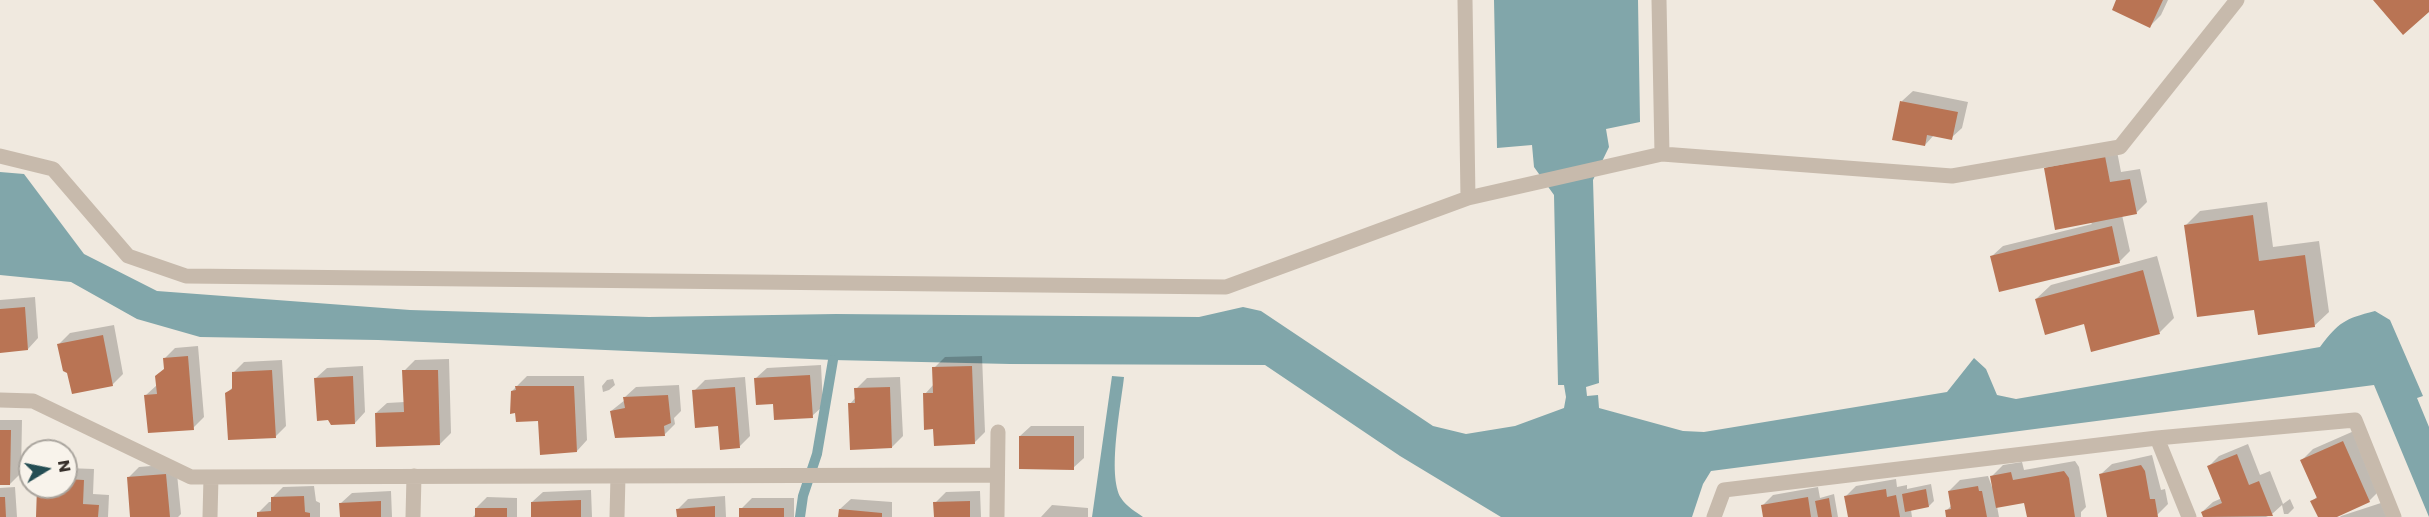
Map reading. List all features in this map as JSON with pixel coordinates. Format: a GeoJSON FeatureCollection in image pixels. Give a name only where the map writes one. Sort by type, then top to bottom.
{"type":"FeatureCollection","features":[{"type":"Feature","properties":{"kind":"street"},"geometry":{"type":"LineString","coordinates":[[1465,0],[1468,198]]}},
{"type":"Feature","properties":{"kind":"street"},"geometry":{"type":"LineString","coordinates":[[1659,0],[1662,154]]}},
{"type":"Feature","properties":{"kind":"street"},"geometry":{"type":"LineString","coordinates":[[0,156],[53,169],[128,256],[186,276],[1226,287],[1468,198],[1662,154],[1952,176],[2120,147],[2237,0]]}},
{"type":"Feature","properties":{"kind":"street"},"geometry":{"type":"LineString","coordinates":[[0,400],[33,401],[191,477],[997,475]]}},
{"type":"Feature","properties":{"kind":"street"},"geometry":{"type":"LineString","coordinates":[[1714,517],[1724,490],[2157,438],[2355,420],[2394,517]]}},
{"type":"Feature","properties":{"kind":"street"},"geometry":{"type":"LineString","coordinates":[[997,516],[998,432]]}},
{"type":"Feature","properties":{"kind":"street"},"geometry":{"type":"LineString","coordinates":[[2157,438],[2189,517]]}},
{"type":"Feature","properties":{"kind":"street"},"geometry":{"type":"LineString","coordinates":[[413,517],[414,476]]}},
{"type":"Feature","properties":{"kind":"street"},"geometry":{"type":"LineString","coordinates":[[617,517],[618,476]]}},
{"type":"Feature","properties":{"kind":"street"},"geometry":{"type":"LineString","coordinates":[[210,517],[211,477]]}},
{"type":"Feature","properties":{"kind":"water"},"geometry":{"type":"Polygon","coordinates":[[[1494,0],[1638,0],[1640,122],[1606,129],[1609,147],[1593,180],[1599,383],[1586,387],[1587,396],[1598,395],[1599,408],[1683,431],[1704,432],[1947,392],[1974,358],[1986,369],[1997,395],[2016,399],[2320,347],[2343,323],[2356,316],[2375,311],[2390,320],[2423,396],[2417,398],[2429,427],[2429,517],[2374,385],[1711,471],[1703,484],[1692,517],[1501,517],[1400,456],[1265,365],[1010,364],[833,360],[378,340],[200,337],[137,319],[71,282],[0,275],[0,172],[24,174],[84,254],[157,291],[410,310],[649,317],[836,314],[1199,317],[1243,307],[1261,311],[1433,426],[1466,434],[1515,426],[1564,408],[1566,397],[1564,385],[1558,385],[1554,195],[1534,167],[1532,145],[1497,148],[1494,0]]]}},
{"type":"Feature","properties":{"kind":"water"},"geometry":{"type":"Polygon","coordinates":[[[1112,376],[1124,377],[1116,439],[1117,487],[1123,501],[1143,517],[1092,517],[1112,376]]]}},
{"type":"Feature","properties":{"kind":"building"},"geometry":{"type":"Polygon","coordinates":[[[2116,0],[2163,0],[2150,28],[2112,10],[2116,0]]]}},
{"type":"Feature","properties":{"kind":"building"},"geometry":{"type":"Polygon","coordinates":[[[2373,0],[2429,0],[2429,12],[2403,35],[2373,0]]]}},
{"type":"Feature","properties":{"kind":"building"},"geometry":{"type":"Polygon","coordinates":[[[1900,101],[1958,112],[1952,140],[1927,135],[1925,146],[1892,140],[1900,101]]]}},
{"type":"Feature","properties":{"kind":"building"},"geometry":{"type":"Polygon","coordinates":[[[2105,156],[2110,182],[2130,179],[2137,214],[2055,230],[2044,168],[2105,156]]]}},
{"type":"Feature","properties":{"kind":"building"},"geometry":{"type":"Polygon","coordinates":[[[2253,215],[2259,261],[2305,255],[2315,327],[2258,335],[2254,310],[2197,317],[2184,225],[2253,215]]]}},
{"type":"Feature","properties":{"kind":"building"},"geometry":{"type":"Polygon","coordinates":[[[2112,226],[2120,263],[1999,292],[1990,256],[2112,226]]]}},
{"type":"Feature","properties":{"kind":"building"},"geometry":{"type":"Polygon","coordinates":[[[2143,270],[2160,334],[2091,352],[2084,324],[2045,335],[2035,299],[2143,270]]]}},
{"type":"Feature","properties":{"kind":"building"},"geometry":{"type":"Polygon","coordinates":[[[25,307],[28,350],[0,353],[0,309],[25,307]]]}},
{"type":"Feature","properties":{"kind":"building"},"geometry":{"type":"Polygon","coordinates":[[[103,335],[113,386],[72,394],[67,373],[63,371],[57,344],[103,335]]]}},
{"type":"Feature","properties":{"kind":"building"},"geometry":{"type":"Polygon","coordinates":[[[188,356],[194,430],[148,433],[144,395],[157,394],[155,376],[164,369],[163,358],[188,356]]]}},
{"type":"Feature","properties":{"kind":"building"},"geometry":{"type":"Polygon","coordinates":[[[972,366],[975,444],[934,446],[933,429],[924,430],[923,393],[933,393],[932,367],[972,366]]]}},
{"type":"Feature","properties":{"kind":"building"},"geometry":{"type":"Polygon","coordinates":[[[272,370],[276,438],[228,440],[225,393],[232,389],[232,372],[272,370]]]}},
{"type":"Feature","properties":{"kind":"building"},"geometry":{"type":"Polygon","coordinates":[[[402,370],[438,370],[440,445],[376,447],[375,413],[404,412],[402,370]]]}},
{"type":"Feature","properties":{"kind":"building"},"geometry":{"type":"Polygon","coordinates":[[[810,375],[813,418],[774,420],[773,404],[756,405],[754,378],[810,375]]]}},
{"type":"Feature","properties":{"kind":"building"},"geometry":{"type":"Polygon","coordinates":[[[353,376],[355,424],[331,425],[328,420],[317,421],[314,378],[353,376]]]}},
{"type":"Feature","properties":{"kind":"building"},"geometry":{"type":"Polygon","coordinates":[[[515,386],[574,386],[577,452],[540,455],[538,421],[516,422],[515,413],[510,414],[511,391],[516,390],[515,386]]]}},
{"type":"Feature","properties":{"kind":"building"},"geometry":{"type":"Polygon","coordinates":[[[735,387],[740,448],[720,450],[718,426],[695,428],[692,390],[735,387]]]}},
{"type":"Feature","properties":{"kind":"building"},"geometry":{"type":"Polygon","coordinates":[[[890,387],[892,448],[850,450],[848,403],[855,403],[854,388],[890,387]]]}},
{"type":"Feature","properties":{"kind":"building"},"geometry":{"type":"Polygon","coordinates":[[[668,395],[671,423],[664,426],[665,436],[615,438],[610,411],[625,408],[623,397],[668,395]]]}},
{"type":"Feature","properties":{"kind":"building"},"geometry":{"type":"Polygon","coordinates":[[[0,430],[11,430],[10,485],[0,485],[0,430]]]}},
{"type":"Feature","properties":{"kind":"building"},"geometry":{"type":"Polygon","coordinates":[[[1019,436],[1074,436],[1074,470],[1019,469],[1019,436]]]}},
{"type":"Feature","properties":{"kind":"building"},"geometry":{"type":"Polygon","coordinates":[[[2343,441],[2370,502],[2337,517],[2318,517],[2310,501],[2317,498],[2300,460],[2343,441]]]}},
{"type":"Feature","properties":{"kind":"building"},"geometry":{"type":"Polygon","coordinates":[[[2237,454],[2249,485],[2259,481],[2273,516],[2203,517],[2201,512],[2222,503],[2207,466],[2237,454]]]}},
{"type":"Feature","properties":{"kind":"building"},"geometry":{"type":"Polygon","coordinates":[[[2141,465],[2145,471],[2150,499],[2155,499],[2158,517],[2107,517],[2099,474],[2141,465]]]}},
{"type":"Feature","properties":{"kind":"building"},"geometry":{"type":"Polygon","coordinates":[[[2064,471],[2069,478],[2075,517],[2027,517],[2024,503],[1996,508],[1990,476],[2011,472],[2013,480],[2064,471]]]}},
{"type":"Feature","properties":{"kind":"building"},"geometry":{"type":"Polygon","coordinates":[[[166,474],[170,517],[130,517],[127,477],[166,474]]]}},
{"type":"Feature","properties":{"kind":"building"},"geometry":{"type":"Polygon","coordinates":[[[78,480],[84,480],[83,504],[99,505],[98,517],[36,517],[37,499],[78,499],[78,480]]]}},
{"type":"Feature","properties":{"kind":"building"},"geometry":{"type":"Polygon","coordinates":[[[1978,486],[1979,491],[1982,491],[1987,517],[1946,517],[1945,510],[1951,509],[1948,491],[1978,486]]]}},
{"type":"Feature","properties":{"kind":"building"},"geometry":{"type":"Polygon","coordinates":[[[1886,489],[1887,497],[1896,495],[1900,517],[1848,517],[1844,496],[1886,489]]]}},
{"type":"Feature","properties":{"kind":"building"},"geometry":{"type":"Polygon","coordinates":[[[1926,489],[1929,507],[1905,512],[1902,494],[1926,489]]]}},
{"type":"Feature","properties":{"kind":"building"},"geometry":{"type":"Polygon","coordinates":[[[304,496],[305,512],[310,513],[310,517],[257,517],[257,512],[271,511],[271,497],[304,496]]]}},
{"type":"Feature","properties":{"kind":"building"},"geometry":{"type":"Polygon","coordinates":[[[0,497],[5,497],[6,517],[0,517],[0,497]]]}},
{"type":"Feature","properties":{"kind":"building"},"geometry":{"type":"Polygon","coordinates":[[[1808,497],[1811,517],[1763,517],[1761,505],[1808,497]]]}},
{"type":"Feature","properties":{"kind":"building"},"geometry":{"type":"Polygon","coordinates":[[[1829,498],[1832,517],[1818,517],[1815,501],[1829,498]]]}},
{"type":"Feature","properties":{"kind":"building"},"geometry":{"type":"Polygon","coordinates":[[[581,500],[581,517],[531,517],[531,502],[581,500]]]}},
{"type":"Feature","properties":{"kind":"building"},"geometry":{"type":"Polygon","coordinates":[[[381,501],[381,517],[340,517],[339,503],[381,501]]]}},
{"type":"Feature","properties":{"kind":"building"},"geometry":{"type":"Polygon","coordinates":[[[970,501],[970,517],[934,517],[933,502],[970,501]]]}},
{"type":"Feature","properties":{"kind":"building"},"geometry":{"type":"Polygon","coordinates":[[[715,506],[715,517],[677,517],[676,509],[715,506]]]}},
{"type":"Feature","properties":{"kind":"building"},"geometry":{"type":"Polygon","coordinates":[[[475,508],[507,508],[507,517],[475,517],[475,508]]]}},
{"type":"Feature","properties":{"kind":"building"},"geometry":{"type":"Polygon","coordinates":[[[739,508],[784,508],[784,517],[739,517],[739,508]]]}},
{"type":"Feature","properties":{"kind":"building"},"geometry":{"type":"Polygon","coordinates":[[[839,509],[882,513],[882,517],[838,517],[839,509]]]}},
{"type":"Feature","properties":{"kind":"waterway"},"geometry":{"type":"LineString","coordinates":[[800,517],[803,496],[817,454],[833,360]]}}]}
